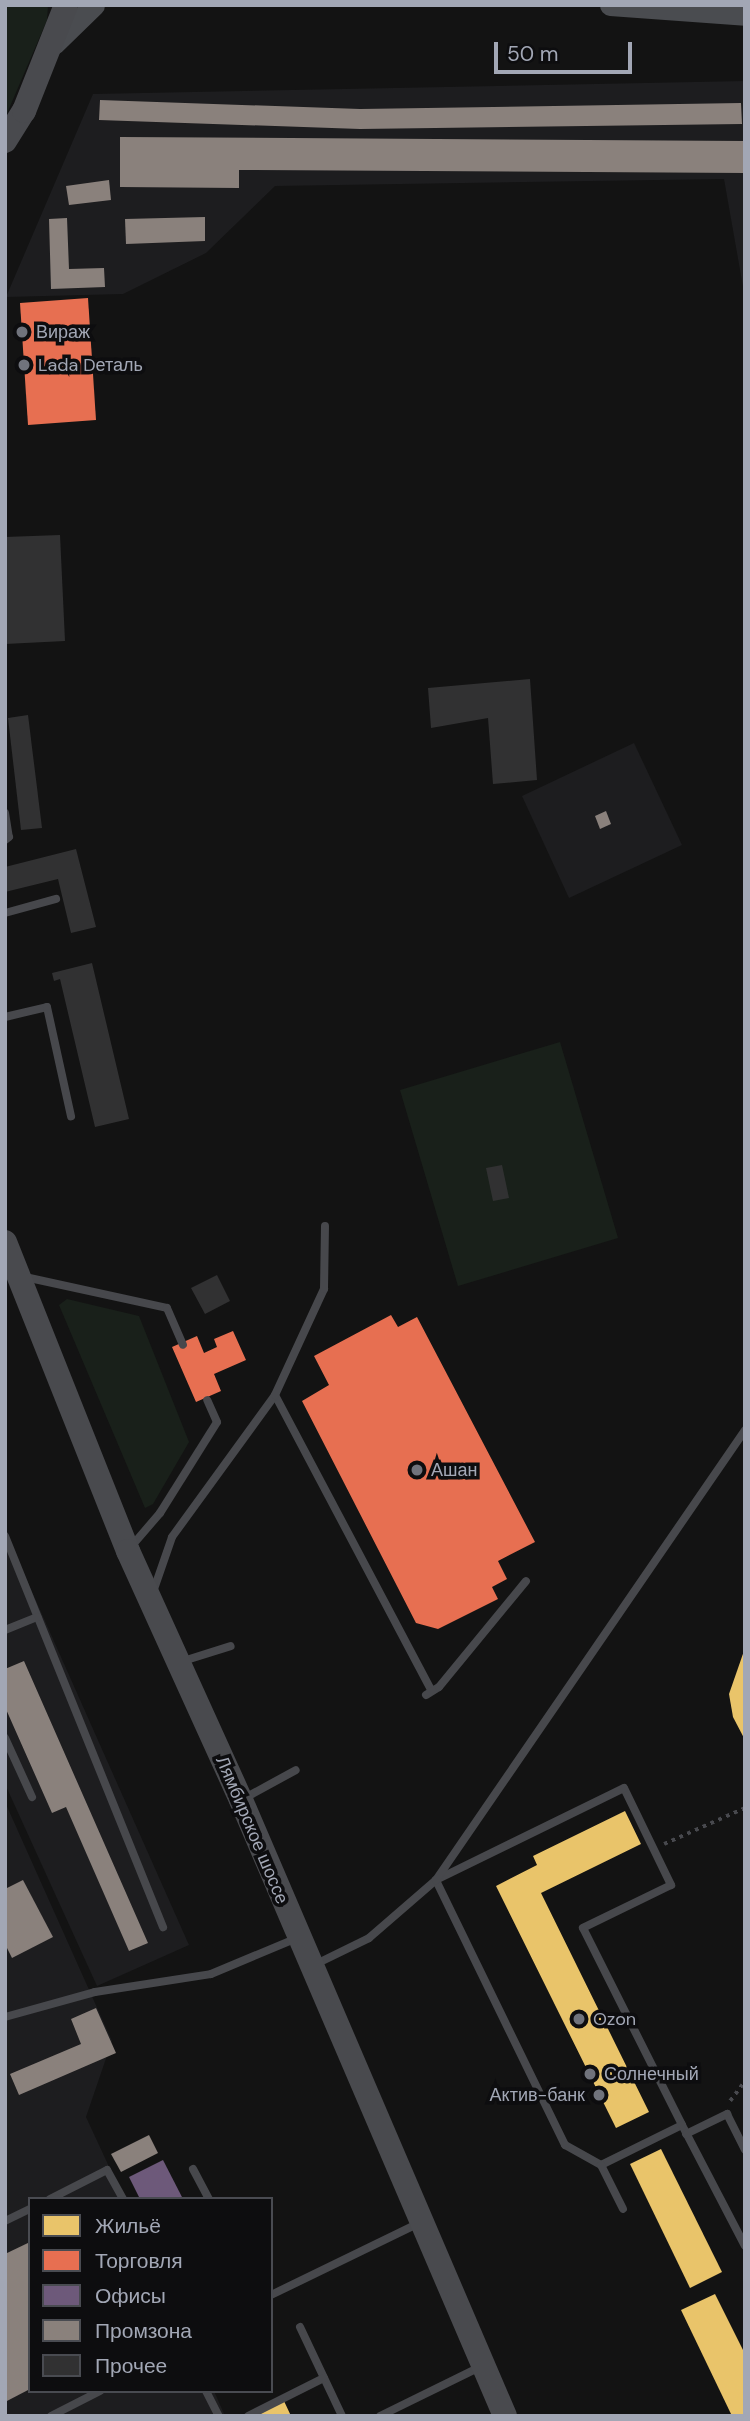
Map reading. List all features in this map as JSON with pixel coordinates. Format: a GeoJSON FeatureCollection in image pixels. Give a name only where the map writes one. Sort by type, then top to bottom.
{"type":"FeatureCollection","features":[{"type":"Feature","properties":{"kind":"main road"},"geometry":{"type":"LineString","coordinates":[[5,159],[53,46],[66,5]]}},
{"type":"Feature","properties":{"kind":"main road"},"geometry":{"type":"LineString","coordinates":[[53,46],[94,5]]}},
{"type":"Feature","properties":{"kind":"main road"},"geometry":{"type":"LineString","coordinates":[[610,5],[745,15]]}},
{"type":"Feature","properties":{"kind":"main road"},"geometry":{"type":"LineString","coordinates":[[5,141],[24,111]]}},
{"type":"Feature","properties":{"kind":"main road","name":"Лямбирское шоссе"},"geometry":{"type":"LineString","coordinates":[[5,1242],[128,1550],[241,1800],[297,1938],[505,2416]]}},
{"type":"Feature","properties":{"kind":"lane"},"geometry":{"type":"LineString","coordinates":[[5,813],[9,837],[5,840]]}},
{"type":"Feature","properties":{"kind":"lane"},"geometry":{"type":"LineString","coordinates":[[5,913],[56,899]]}},
{"type":"Feature","properties":{"kind":"lane"},"geometry":{"type":"LineString","coordinates":[[5,1017],[47,1007],[71,1116]]}},
{"type":"Feature","properties":{"kind":"lane"},"geometry":{"type":"LineString","coordinates":[[150,1601],[172,1537],[275,1395],[324,1289],[325,1226]]}},
{"type":"Feature","properties":{"kind":"lane"},"geometry":{"type":"LineString","coordinates":[[17,1275],[167,1308],[183,1345]]}},
{"type":"Feature","properties":{"kind":"lane"},"geometry":{"type":"LineString","coordinates":[[275,1395],[429,1693],[526,1581]]}},
{"type":"Feature","properties":{"kind":"lane"},"geometry":{"type":"LineString","coordinates":[[128,1550],[160,1513],[217,1422],[207,1400]]}},
{"type":"Feature","properties":{"kind":"lane"},"geometry":{"type":"LineString","coordinates":[[310,1967],[369,1938],[436,1880],[745,1430]]}},
{"type":"Feature","properties":{"kind":"lane"},"geometry":{"type":"LineString","coordinates":[[5,1535],[163,1927]]}},
{"type":"Feature","properties":{"kind":"lane"},"geometry":{"type":"LineString","coordinates":[[5,1630],[38,1617]]}},
{"type":"Feature","properties":{"kind":"lane"},"geometry":{"type":"LineString","coordinates":[[178,1663],[231,1646]]}},
{"type":"Feature","properties":{"kind":"lane"},"geometry":{"type":"LineString","coordinates":[[5,1738],[32,1797]]}},
{"type":"Feature","properties":{"kind":"lane"},"geometry":{"type":"LineString","coordinates":[[241,1800],[296,1770]]}},
{"type":"Feature","properties":{"kind":"lane"},"geometry":{"type":"LineString","coordinates":[[436,1880],[624,1788],[670,1885],[583,1928],[745,2246]]}},
{"type":"Feature","properties":{"kind":"lane"},"geometry":{"type":"LineString","coordinates":[[436,1880],[565,2145],[601,2165],[623,2210]]}},
{"type":"Feature","properties":{"kind":"lane"},"geometry":{"type":"LineString","coordinates":[[5,2017],[94,1992],[211,1975],[297,1938]]}},
{"type":"Feature","properties":{"kind":"lane"},"geometry":{"type":"LineString","coordinates":[[687,2134],[727,2114],[745,2150]]}},
{"type":"Feature","properties":{"kind":"lane"},"geometry":{"type":"LineString","coordinates":[[601,2165],[682,2125]]}},
{"type":"Feature","properties":{"kind":"lane"},"geometry":{"type":"LineString","coordinates":[[193,2169],[208,2197]]}},
{"type":"Feature","properties":{"kind":"lane"},"geometry":{"type":"LineString","coordinates":[[54,2197],[107,2170],[122,2197]]}},
{"type":"Feature","properties":{"kind":"lane"},"geometry":{"type":"LineString","coordinates":[[5,2221],[28,2210]]}},
{"type":"Feature","properties":{"kind":"lane"},"geometry":{"type":"LineString","coordinates":[[273,2294],[421,2222]]}},
{"type":"Feature","properties":{"kind":"lane"},"geometry":{"type":"LineString","coordinates":[[300,2328],[342,2416]]}},
{"type":"Feature","properties":{"kind":"lane"},"geometry":{"type":"LineString","coordinates":[[380,2416],[483,2365]]}},
{"type":"Feature","properties":{"kind":"lane"},"geometry":{"type":"LineString","coordinates":[[248,2416],[324,2378]]}},
{"type":"Feature","properties":{"kind":"lane"},"geometry":{"type":"LineString","coordinates":[[51,2416],[96,2393]]}},
{"type":"Feature","properties":{"kind":"lane"},"geometry":{"type":"LineString","coordinates":[[207,2393],[219,2416]]}},
{"type":"Feature","properties":{"kind":"path"},"geometry":{"type":"LineString","coordinates":[[662,1845],[745,1808]]}},
{"type":"Feature","properties":{"kind":"path"},"geometry":{"type":"LineString","coordinates":[[727,2114],[733,2092],[745,2081]]}},
{"type":"Feature","properties":{"kind":"shaded area"},"geometry":{"type":"Polygon","coordinates":[[[5,5],[48,5],[47,20],[5,118],[5,5]]]}},
{"type":"Feature","properties":{"kind":"shaded area"},"geometry":{"type":"Polygon","coordinates":[[[745,81],[745,298],[724,179],[275,186],[206,253],[123,294],[6,297],[93,94],[745,81]]]}},
{"type":"Feature","properties":{"kind":"shaded area"},"geometry":{"type":"Polygon","coordinates":[[[634,743],[682,845],[569,898],[522,796],[634,743]]]}},
{"type":"Feature","properties":{"kind":"shaded area"},"geometry":{"type":"Polygon","coordinates":[[[560,1042],[618,1238],[458,1286],[400,1090],[560,1042]]]}},
{"type":"Feature","properties":{"kind":"shaded area"},"geometry":{"type":"Polygon","coordinates":[[[67,1299],[139,1316],[189,1442],[153,1504],[145,1508],[59,1305],[67,1299]]]}},
{"type":"Feature","properties":{"kind":"shaded area"},"geometry":{"type":"Polygon","coordinates":[[[5,1531],[189,1945],[97,1986],[5,1784],[5,1531]]]}},
{"type":"Feature","properties":{"kind":"shaded area"},"geometry":{"type":"Polygon","coordinates":[[[5,1802],[112,2041],[86,2117],[123,2197],[28,2197],[28,2393],[215,2393],[225,2416],[5,2416],[5,1802]]]}},
{"type":"Feature","properties":{"kind":"building: Жильё"},"geometry":{"type":"Polygon","coordinates":[[[745,1648],[745,1740],[733,1717],[729,1694],[745,1648]]]}},
{"type":"Feature","properties":{"kind":"building: Жильё"},"geometry":{"type":"Polygon","coordinates":[[[625,1811],[641,1844],[541,1893],[649,2112],[616,2128],[496,1886],[537,1865],[533,1856],[625,1811]]]}},
{"type":"Feature","properties":{"kind":"building: Жильё"},"geometry":{"type":"Polygon","coordinates":[[[661,2149],[722,2272],[690,2288],[630,2164],[661,2149]]]}},
{"type":"Feature","properties":{"kind":"building: Жильё"},"geometry":{"type":"Polygon","coordinates":[[[715,2294],[745,2354],[745,2416],[732,2416],[681,2310],[715,2294]]]}},
{"type":"Feature","properties":{"kind":"building: Жильё"},"geometry":{"type":"Polygon","coordinates":[[[284,2401],[291,2416],[256,2416],[284,2401]]]}},
{"type":"Feature","properties":{"kind":"building: Торговля"},"geometry":{"type":"Polygon","coordinates":[[[88,298],[96,420],[28,425],[20,303],[88,298]]]}},
{"type":"Feature","properties":{"kind":"building: Торговля"},"geometry":{"type":"Polygon","coordinates":[[[391,1315],[398,1327],[417,1317],[535,1542],[498,1561],[507,1579],[492,1587],[498,1599],[438,1629],[416,1623],[302,1401],[329,1385],[314,1356],[391,1315]]]}},
{"type":"Feature","properties":{"kind":"building: Торговля"},"geometry":{"type":"Polygon","coordinates":[[[233,1331],[246,1360],[214,1374],[221,1391],[196,1402],[172,1347],[197,1336],[204,1353],[217,1347],[214,1339],[233,1331]]]}},
{"type":"Feature","properties":{"kind":"building: Офисы"},"geometry":{"type":"Polygon","coordinates":[[[163,2160],[182,2197],[139,2197],[129,2177],[163,2160]]]}},
{"type":"Feature","properties":{"kind":"building: Промзона"},"geometry":{"type":"Polygon","coordinates":[[[100,100],[360,109],[741,103],[742,124],[360,129],[99,120],[100,100]]]}},
{"type":"Feature","properties":{"kind":"building: Промзона"},"geometry":{"type":"Polygon","coordinates":[[[120,137],[745,141],[745,173],[239,170],[239,188],[120,187],[120,137]]]}},
{"type":"Feature","properties":{"kind":"building: Промзона"},"geometry":{"type":"Polygon","coordinates":[[[109,180],[111,200],[69,205],[66,186],[109,180]]]}},
{"type":"Feature","properties":{"kind":"building: Промзона"},"geometry":{"type":"Polygon","coordinates":[[[205,217],[205,241],[126,244],[125,219],[205,217]]]}},
{"type":"Feature","properties":{"kind":"building: Промзона"},"geometry":{"type":"Polygon","coordinates":[[[67,218],[69,269],[104,268],[105,287],[51,289],[49,219],[67,218]]]}},
{"type":"Feature","properties":{"kind":"building: Промзона"},"geometry":{"type":"Polygon","coordinates":[[[606,811],[611,824],[600,829],[595,816],[606,811]]]}},
{"type":"Feature","properties":{"kind":"building: Промзона"},"geometry":{"type":"Polygon","coordinates":[[[24,1661],[148,1943],[129,1951],[66,1807],[52,1813],[5,1707],[5,1669],[24,1661]]]}},
{"type":"Feature","properties":{"kind":"building: Промзона"},"geometry":{"type":"Polygon","coordinates":[[[23,1880],[53,1937],[12,1958],[5,1944],[5,1889],[23,1880]]]}},
{"type":"Feature","properties":{"kind":"building: Промзона"},"geometry":{"type":"Polygon","coordinates":[[[96,2008],[116,2053],[19,2095],[10,2074],[81,2044],[71,2019],[96,2008]]]}},
{"type":"Feature","properties":{"kind":"building: Промзона"},"geometry":{"type":"Polygon","coordinates":[[[149,2135],[158,2153],[121,2172],[111,2154],[149,2135]]]}},
{"type":"Feature","properties":{"kind":"building: Промзона"},"geometry":{"type":"Polygon","coordinates":[[[28,2243],[28,2390],[5,2402],[5,2254],[28,2243]]]}},
{"type":"Feature","properties":{"kind":"building: Прочее"},"geometry":{"type":"Polygon","coordinates":[[[60,535],[65,641],[5,644],[5,537],[60,535]]]}},
{"type":"Feature","properties":{"kind":"building: Прочее"},"geometry":{"type":"Polygon","coordinates":[[[530,679],[537,780],[493,784],[488,718],[431,728],[428,688],[530,679]]]}},
{"type":"Feature","properties":{"kind":"building: Прочее"},"geometry":{"type":"Polygon","coordinates":[[[28,715],[42,828],[21,830],[8,718],[28,715]]]}},
{"type":"Feature","properties":{"kind":"building: Прочее"},"geometry":{"type":"Polygon","coordinates":[[[76,849],[96,927],[71,933],[58,879],[5,892],[5,867],[76,849]]]}},
{"type":"Feature","properties":{"kind":"building: Прочее"},"geometry":{"type":"Polygon","coordinates":[[[92,963],[129,1119],[95,1127],[60,979],[54,981],[52,973],[92,963]]]}},
{"type":"Feature","properties":{"kind":"building: Прочее"},"geometry":{"type":"Polygon","coordinates":[[[502,1165],[509,1198],[493,1201],[486,1168],[502,1165]]]}},
{"type":"Feature","properties":{"kind":"building: Прочее"},"geometry":{"type":"Polygon","coordinates":[[[217,1275],[230,1301],[205,1314],[191,1288],[217,1275]]]}},
{"type":"Feature","properties":{"kind":"place","name":"Вираж"},"geometry":{"type":"Point","coordinates":[22,332]}},
{"type":"Feature","properties":{"kind":"place","name":"Lada Dеталь"},"geometry":{"type":"Point","coordinates":[24,365]}},
{"type":"Feature","properties":{"kind":"place","name":"Ашан"},"geometry":{"type":"Point","coordinates":[417,1470]}},
{"type":"Feature","properties":{"kind":"place","name":"Ozon"},"geometry":{"type":"Point","coordinates":[579,2019]}},
{"type":"Feature","properties":{"kind":"place","name":"Солнечный"},"geometry":{"type":"Point","coordinates":[590,2074]}},
{"type":"Feature","properties":{"kind":"place","name":"Актив-банк"},"geometry":{"type":"Point","coordinates":[599,2095]}}]}
